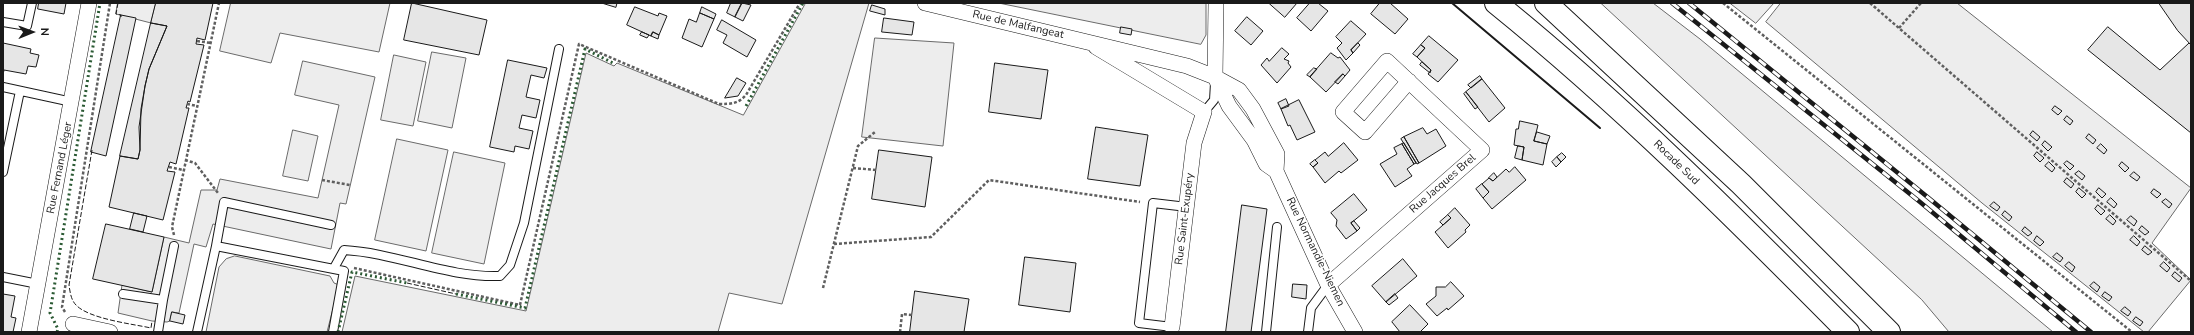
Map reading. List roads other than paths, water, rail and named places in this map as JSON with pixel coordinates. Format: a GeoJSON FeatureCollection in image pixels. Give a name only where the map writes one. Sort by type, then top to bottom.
{"type":"FeatureCollection","features":[{"type":"Feature","properties":{"kind":"highway","name":"Rocade Sud"},"geometry":{"type":"LineString","coordinates":[[1496,3],[1604,95],[1764,248],[1848,332]]}},
{"type":"Feature","properties":{"kind":"highway"},"geometry":{"type":"LineString","coordinates":[[1546,3],[1735,178],[1889,332]]}},
{"type":"Feature","properties":{"kind":"street","name":"Rue Fernand Léger"},"geometry":{"type":"LineString","coordinates":[[29,332],[89,3]]}},
{"type":"Feature","properties":{"kind":"street","name":"Rue de Malfangeat"},"geometry":{"type":"LineString","coordinates":[[925,3],[1187,66],[1215,77]]}},
{"type":"Feature","properties":{"kind":"street"},"geometry":{"type":"LineString","coordinates":[[1215,77],[1216,3]]}},
{"type":"Feature","properties":{"kind":"street","name":"Rue de Malfangeat"},"geometry":{"type":"LineString","coordinates":[[1087,41],[1204,112]]}},
{"type":"Feature","properties":{"kind":"street","name":"Rue Jacques Brel"},"geometry":{"type":"LineString","coordinates":[[1328,284],[1482,150],[1409,81],[1387,61],[1343,112],[1365,132],[1409,81]]}},
{"type":"Feature","properties":{"kind":"street","name":"Rue Normandie-Niemen"},"geometry":{"type":"LineString","coordinates":[[1215,77],[1239,90],[1252,109],[1277,154],[1276,171],[1328,284],[1355,332]]}},
{"type":"Feature","properties":{"kind":"street","name":"Rue Saint-Exupéry"},"geometry":{"type":"LineString","coordinates":[[1172,326],[1194,143],[1204,112]]}},
{"type":"Feature","properties":{"kind":"street"},"geometry":{"type":"LineString","coordinates":[[71,321],[110,332]]}},
{"type":"Feature","properties":{"kind":"lane"},"geometry":{"type":"LineString","coordinates":[[3,22],[27,26],[32,3]]}},
{"type":"Feature","properties":{"kind":"lane"},"geometry":{"type":"LineString","coordinates":[[334,268],[344,250],[366,251],[478,277],[500,276],[510,264],[524,223],[559,49]]}},
{"type":"Feature","properties":{"kind":"lane"},"geometry":{"type":"LineString","coordinates":[[1204,112],[1214,100],[1215,77]]}},
{"type":"Feature","properties":{"kind":"lane"},"geometry":{"type":"LineString","coordinates":[[3,88],[72,102]]}},
{"type":"Feature","properties":{"kind":"lane"},"geometry":{"type":"LineString","coordinates":[[3,172],[20,91]]}},
{"type":"Feature","properties":{"kind":"lane"},"geometry":{"type":"LineString","coordinates":[[197,332],[224,202],[331,225]]}},
{"type":"Feature","properties":{"kind":"lane"},"geometry":{"type":"LineString","coordinates":[[1172,326],[1139,323],[1153,203],[1186,207]]}},
{"type":"Feature","properties":{"kind":"lane"},"geometry":{"type":"LineString","coordinates":[[1266,332],[1277,227]]}},
{"type":"Feature","properties":{"kind":"lane"},"geometry":{"type":"LineString","coordinates":[[158,332],[174,246]]}},
{"type":"Feature","properties":{"kind":"lane"},"geometry":{"type":"LineString","coordinates":[[216,246],[344,271],[333,332]]}},
{"type":"Feature","properties":{"kind":"lane"},"geometry":{"type":"LineString","coordinates":[[3,277],[38,284]]}},
{"type":"Feature","properties":{"kind":"lane"},"geometry":{"type":"LineString","coordinates":[[1308,332],[1311,308],[1328,284]]}},
{"type":"Feature","properties":{"kind":"lane"},"geometry":{"type":"LineString","coordinates":[[123,294],[163,300]]}},
{"type":"Feature","properties":{"kind":"railway"},"geometry":{"type":"LineString","coordinates":[[1672,3],[1920,202],[2076,332]]}},
{"type":"Feature","properties":{"kind":"railway"},"geometry":{"type":"LineString","coordinates":[[1689,3],[2091,332]]}}]}
